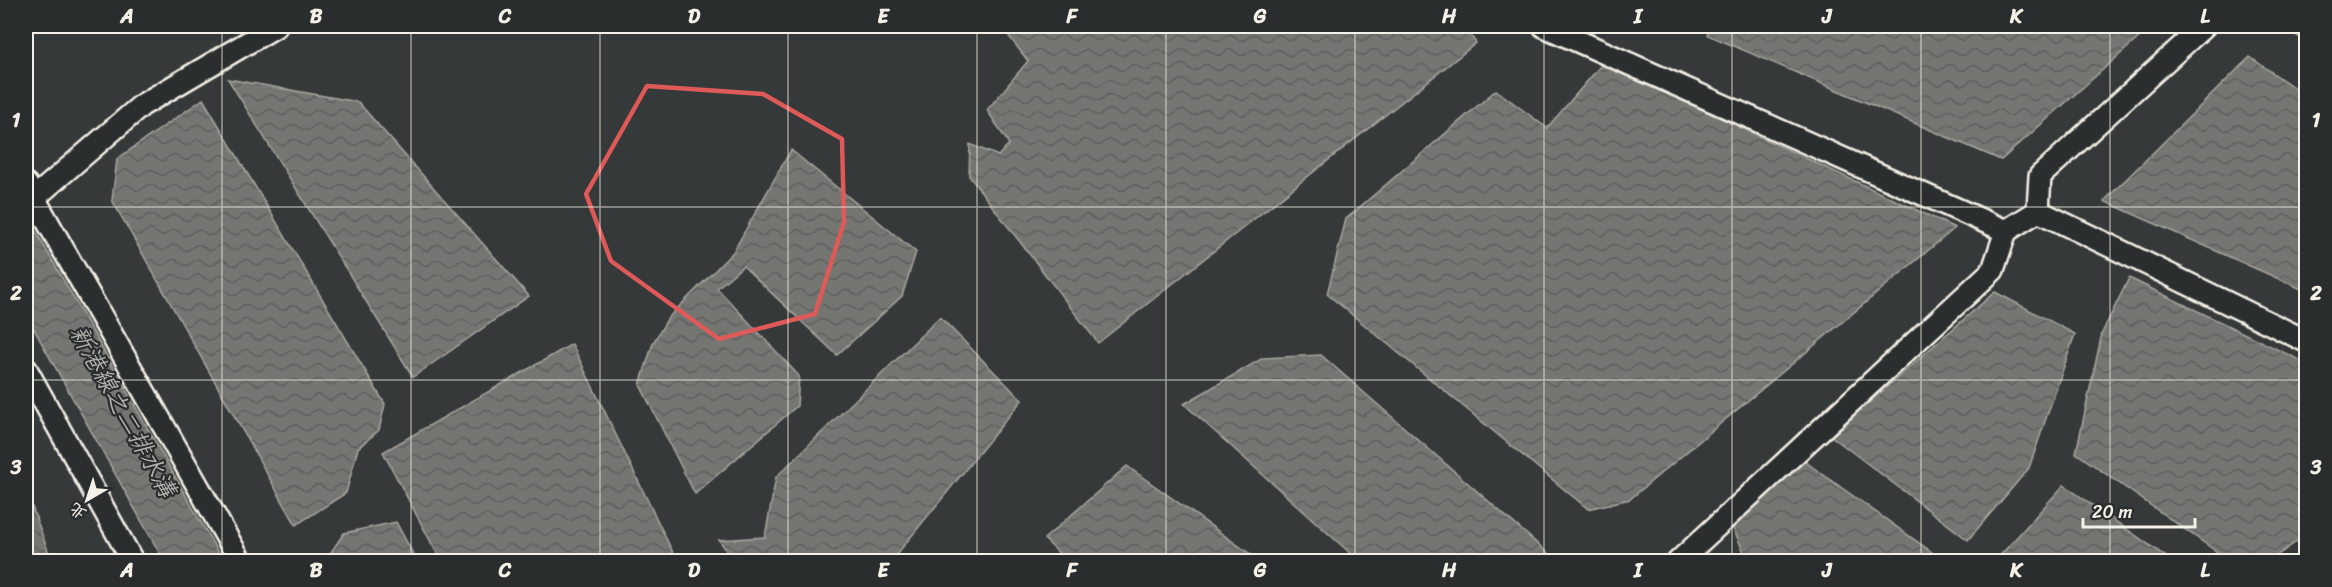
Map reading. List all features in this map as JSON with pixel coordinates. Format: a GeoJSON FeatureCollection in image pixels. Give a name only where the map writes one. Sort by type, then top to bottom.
{"type":"FeatureCollection","features":[{"type":"Feature","properties":{"kind":"lane"},"geometry":{"type":"LineString","coordinates":[[241,561],[30,191],[142,105],[276,26]]}},
{"type":"Feature","properties":{"kind":"lane"},"geometry":{"type":"LineString","coordinates":[[1544,26],[2006,231]]}},
{"type":"Feature","properties":{"kind":"lane"},"geometry":{"type":"LineString","coordinates":[[2038,211],[2040,176],[2204,26]]}},
{"type":"Feature","properties":{"kind":"lane"},"geometry":{"type":"LineString","coordinates":[[1678,561],[1993,270],[2006,231],[2038,211]]}},
{"type":"Feature","properties":{"kind":"lane"},"geometry":{"type":"LineString","coordinates":[[2038,211],[2307,342]]}},
{"type":"Feature","properties":{"kind":"lane"},"geometry":{"type":"LineString","coordinates":[[26,369],[134,561]]}},
{"type":"Feature","properties":{"kind":"highlighted area"},"geometry":{"type":"Polygon","coordinates":[[[647,86],[763,94],[842,139],[844,222],[815,314],[719,339],[611,261],[586,194],[647,86]]]}},
{"type":"Feature","properties":{"kind":"water"},"geometry":{"type":"Polygon","coordinates":[[[1001,26],[1464,26],[1476,43],[1098,343],[969,176],[970,144],[998,156],[1009,144],[987,110],[1028,61],[1001,26]]]}},
{"type":"Feature","properties":{"kind":"water"},"geometry":{"type":"Polygon","coordinates":[[[1706,26],[2152,26],[2001,160],[1708,35],[1706,26]]]}},
{"type":"Feature","properties":{"kind":"water"},"geometry":{"type":"Polygon","coordinates":[[[2283,26],[2306,26],[2306,42],[2283,26]]]}},
{"type":"Feature","properties":{"kind":"water"},"geometry":{"type":"Polygon","coordinates":[[[2250,57],[2306,96],[2306,291],[2104,201],[2250,57]]]}},
{"type":"Feature","properties":{"kind":"water"},"geometry":{"type":"Polygon","coordinates":[[[1603,63],[1955,228],[1630,499],[1588,509],[1327,294],[1346,219],[1496,90],[1547,128],[1603,63]]]}},
{"type":"Feature","properties":{"kind":"water"},"geometry":{"type":"Polygon","coordinates":[[[228,79],[358,102],[529,296],[413,377],[228,79]]]}},
{"type":"Feature","properties":{"kind":"water"},"geometry":{"type":"Polygon","coordinates":[[[203,99],[385,404],[379,430],[358,448],[346,493],[296,525],[112,200],[117,159],[203,99]]]}},
{"type":"Feature","properties":{"kind":"water"},"geometry":{"type":"Polygon","coordinates":[[[791,150],[916,252],[902,296],[837,355],[743,266],[717,288],[799,376],[797,406],[695,494],[640,385],[653,343],[668,318],[733,252],[791,150]]]}},
{"type":"Feature","properties":{"kind":"water","name":"新港線之二排水溝"},"geometry":{"type":"Polygon","coordinates":[[[26,214],[223,561],[164,561],[26,315],[26,214]]]}},
{"type":"Feature","properties":{"kind":"water"},"geometry":{"type":"Polygon","coordinates":[[[2129,278],[2306,363],[2306,535],[2269,561],[2230,561],[2076,453],[2102,333],[2129,278]]]}},
{"type":"Feature","properties":{"kind":"water"},"geometry":{"type":"Polygon","coordinates":[[[1995,292],[2075,334],[2029,468],[1968,540],[1831,436],[1995,292]]]}},
{"type":"Feature","properties":{"kind":"water"},"geometry":{"type":"Polygon","coordinates":[[[940,317],[1022,400],[897,554],[887,562],[734,561],[719,540],[765,537],[776,477],[940,317]]]}},
{"type":"Feature","properties":{"kind":"water"},"geometry":{"type":"Polygon","coordinates":[[[572,344],[677,561],[441,561],[383,452],[572,344]]]}},
{"type":"Feature","properties":{"kind":"water"},"geometry":{"type":"Polygon","coordinates":[[[1321,355],[1557,561],[1359,561],[1184,404],[1263,358],[1321,355]]]}},
{"type":"Feature","properties":{"kind":"water"},"geometry":{"type":"Polygon","coordinates":[[[1800,458],[1940,558],[1940,562],[1748,561],[1732,526],[1800,458]]]}},
{"type":"Feature","properties":{"kind":"water"},"geometry":{"type":"Polygon","coordinates":[[[1127,466],[1260,561],[1067,561],[1044,539],[1127,466]]]}},
{"type":"Feature","properties":{"kind":"water"},"geometry":{"type":"Polygon","coordinates":[[[2064,485],[2172,561],[1995,561],[2064,485]]]}},
{"type":"Feature","properties":{"kind":"water"},"geometry":{"type":"Polygon","coordinates":[[[26,490],[48,551],[32,561],[26,561],[26,490]]]}},
{"type":"Feature","properties":{"kind":"water"},"geometry":{"type":"Polygon","coordinates":[[[396,522],[417,561],[325,561],[344,533],[396,522]]]}}]}
